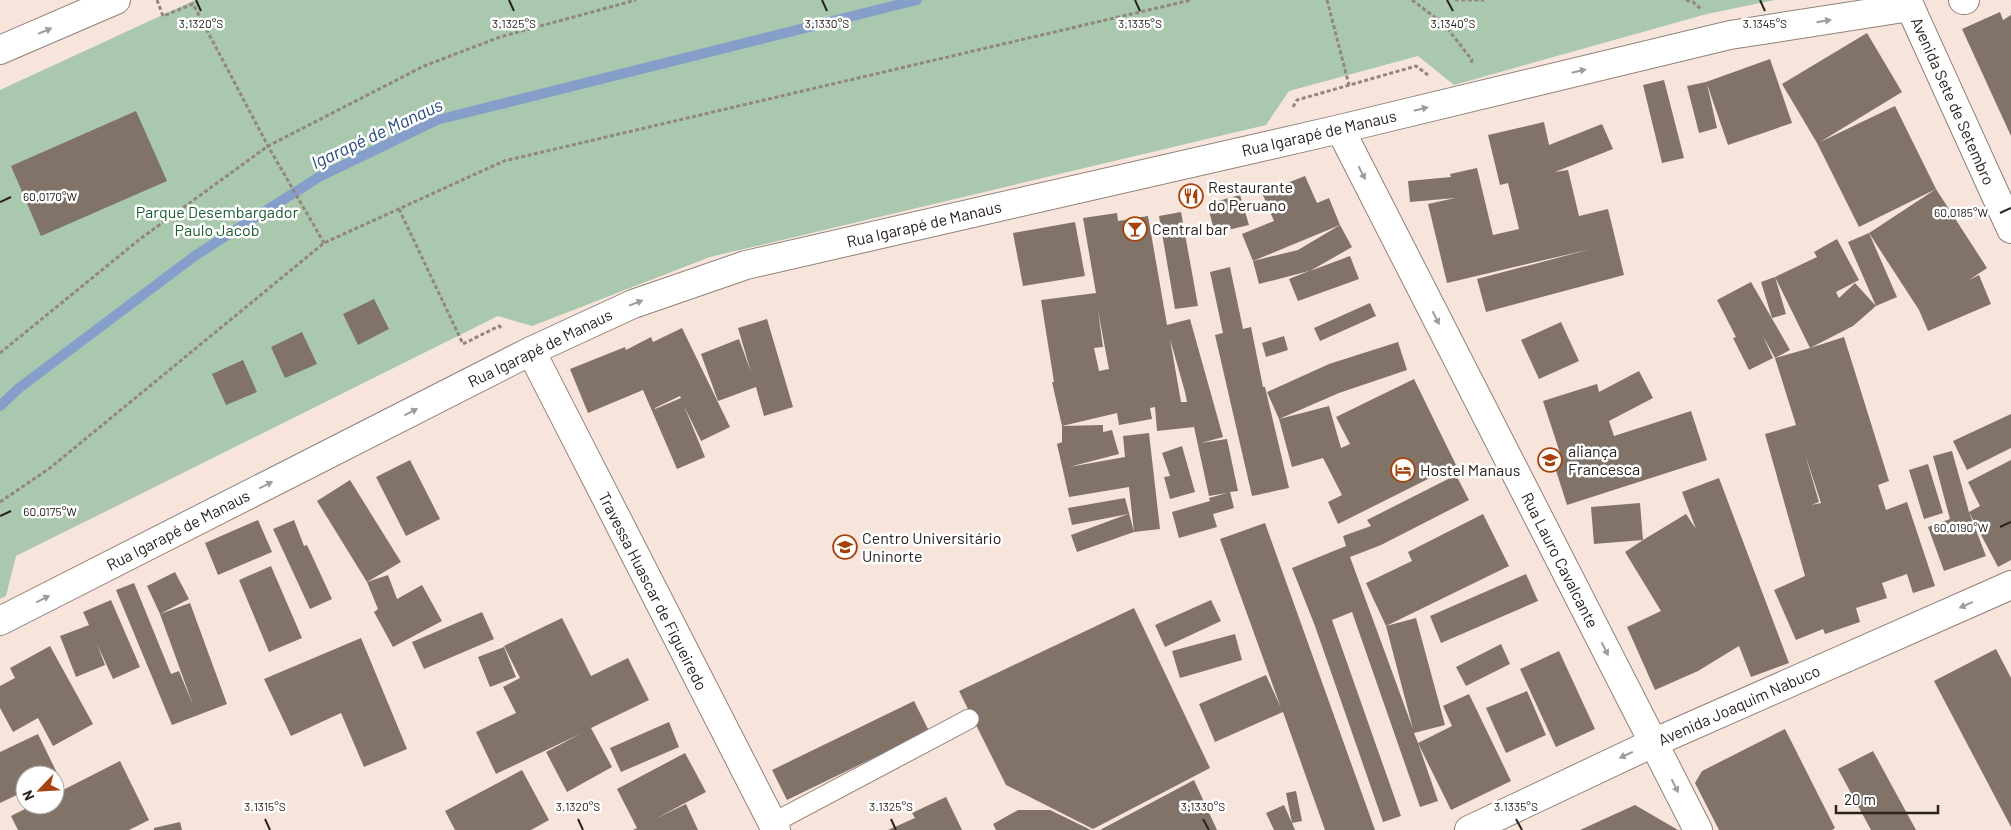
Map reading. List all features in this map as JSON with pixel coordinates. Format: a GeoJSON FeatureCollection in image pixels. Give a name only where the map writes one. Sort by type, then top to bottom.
{"type":"FeatureCollection","features":[{"type":"Feature","properties":{"kind":"street"},"geometry":{"type":"LineString","coordinates":[[0,50],[83,7],[116,0]]}},
{"type":"Feature","properties":{"kind":"street","name":"Rua Igarapé de Manaus"},"geometry":{"type":"LineString","coordinates":[[0,621],[531,351],[633,304],[746,265],[1340,129],[1730,35],[1908,4]]}},
{"type":"Feature","properties":{"kind":"street","name":"Avenida Sete de Setembro"},"geometry":{"type":"LineString","coordinates":[[1908,4],[2011,229]]}},
{"type":"Feature","properties":{"kind":"street","name":"Rua Lauro Cavalcante"},"geometry":{"type":"LineString","coordinates":[[1340,129],[1698,830]]}},
{"type":"Feature","properties":{"kind":"street","name":"Travessa Huascar de Figueiredo"},"geometry":{"type":"LineString","coordinates":[[531,351],[774,826]]}},
{"type":"Feature","properties":{"kind":"street","name":"Avenida Joaquim Nabuco"},"geometry":{"type":"LineString","coordinates":[[1469,830],[1653,742],[2011,585]]}},
{"type":"Feature","properties":{"kind":"lane"},"geometry":{"type":"LineString","coordinates":[[774,826],[969,719]]}},
{"type":"Feature","properties":{"kind":"path"},"geometry":{"type":"LineString","coordinates":[[157,0],[163,16],[194,4],[268,146],[324,243]]}},
{"type":"Feature","properties":{"kind":"path"},"geometry":{"type":"LineString","coordinates":[[0,353],[140,239],[268,146],[424,66],[500,37],[636,0]]}},
{"type":"Feature","properties":{"kind":"path"},"geometry":{"type":"LineString","coordinates":[[0,502],[50,468],[324,243],[504,161],[1191,0]]}},
{"type":"Feature","properties":{"kind":"path"},"geometry":{"type":"LineString","coordinates":[[1327,0],[1349,85]]}},
{"type":"Feature","properties":{"kind":"path"},"geometry":{"type":"LineString","coordinates":[[1265,146],[1297,100],[1416,66],[1459,100],[1472,60],[1444,24],[1412,0]]}},
{"type":"Feature","properties":{"kind":"path"},"geometry":{"type":"LineString","coordinates":[[1454,0],[1484,0]]}},
{"type":"Feature","properties":{"kind":"path"},"geometry":{"type":"LineString","coordinates":[[398,209],[463,344],[500,326],[531,351]]}},
{"type":"Feature","properties":{"kind":"green space","name":"Parque Desembargador Paulo Jacob"},"geometry":{"type":"Polygon","coordinates":[[[195,0],[1775,0],[1707,14],[1454,85],[1418,56],[1289,91],[1266,125],[710,257],[532,326],[498,316],[16,556],[6,596],[0,599],[0,90],[195,0]]]}},
{"type":"Feature","properties":{"kind":"building"},"geometry":{"type":"Polygon","coordinates":[[[2000,12],[2003,20],[2011,15],[2011,136],[1962,29],[2000,12]]]}},
{"type":"Feature","properties":{"kind":"building"},"geometry":{"type":"Polygon","coordinates":[[[1867,33],[1902,92],[1820,142],[1895,106],[1936,189],[1859,227],[1817,143],[1782,84],[1867,33]]]}},
{"type":"Feature","properties":{"kind":"building"},"geometry":{"type":"Polygon","coordinates":[[[1770,59],[1792,123],[1728,145],[1707,84],[1717,128],[1699,133],[1687,86],[1706,82],[1770,59]]]}},
{"type":"Feature","properties":{"kind":"building"},"geometry":{"type":"Polygon","coordinates":[[[1664,80],[1684,158],[1662,163],[1643,85],[1664,80]]]}},
{"type":"Feature","properties":{"kind":"building"},"geometry":{"type":"Polygon","coordinates":[[[136,111],[167,181],[41,236],[11,166],[136,111]]]}},
{"type":"Feature","properties":{"kind":"building"},"geometry":{"type":"Polygon","coordinates":[[[1544,122],[1549,145],[1602,124],[1613,149],[1555,172],[1568,170],[1579,216],[1608,209],[1624,275],[1486,312],[1477,279],[1591,249],[1447,283],[1428,204],[1455,198],[1410,202],[1408,181],[1451,177],[1450,174],[1477,168],[1493,235],[1519,229],[1508,183],[1500,185],[1488,135],[1544,122]]]}},
{"type":"Feature","properties":{"kind":"building"},"geometry":{"type":"Polygon","coordinates":[[[1305,176],[1317,203],[1329,198],[1340,225],[1253,261],[1242,234],[1274,221],[1262,193],[1305,176]]]}},
{"type":"Feature","properties":{"kind":"building"},"geometry":{"type":"Polygon","coordinates":[[[1936,189],[1987,268],[1969,280],[1979,275],[1991,304],[1928,331],[1919,310],[1869,233],[1936,189]]]}},
{"type":"Feature","properties":{"kind":"building"},"geometry":{"type":"Polygon","coordinates":[[[1240,195],[1249,225],[1215,233],[1207,204],[1240,195]]]}},
{"type":"Feature","properties":{"kind":"building"},"geometry":{"type":"Polygon","coordinates":[[[1181,212],[1198,306],[1175,309],[1159,216],[1181,212]]]}},
{"type":"Feature","properties":{"kind":"building"},"geometry":{"type":"Polygon","coordinates":[[[1117,213],[1118,221],[1148,216],[1167,325],[1190,319],[1223,437],[1201,443],[1227,439],[1238,491],[1230,492],[1234,508],[1213,514],[1217,527],[1179,538],[1172,512],[1210,501],[1209,498],[1227,493],[1209,496],[1194,427],[1157,431],[1155,407],[1150,408],[1152,419],[1119,425],[1117,413],[1062,426],[1052,382],[1054,382],[1041,300],[1096,293],[1083,218],[1117,213]],[[1098,311],[1103,347],[1094,348],[1099,371],[1109,369],[1098,311]],[[1170,339],[1181,402],[1187,402],[1185,392],[1170,339]]]}},
{"type":"Feature","properties":{"kind":"building"},"geometry":{"type":"Polygon","coordinates":[[[1075,222],[1085,276],[1023,286],[1013,233],[1075,222]]]}},
{"type":"Feature","properties":{"kind":"building"},"geometry":{"type":"Polygon","coordinates":[[[1340,225],[1352,247],[1310,271],[1350,256],[1359,279],[1298,301],[1289,279],[1309,271],[1259,284],[1253,261],[1298,250],[1340,225]]]}},
{"type":"Feature","properties":{"kind":"building"},"geometry":{"type":"Polygon","coordinates":[[[1869,233],[1897,297],[1876,306],[1848,242],[1869,233]]]}},
{"type":"Feature","properties":{"kind":"building"},"geometry":{"type":"Polygon","coordinates":[[[1837,239],[1859,280],[1836,292],[1839,298],[1855,283],[1876,306],[1853,326],[1810,348],[1775,277],[1817,257],[1814,252],[1837,239]]]}},
{"type":"Feature","properties":{"kind":"building"},"geometry":{"type":"Polygon","coordinates":[[[1230,267],[1243,329],[1251,327],[1263,387],[1265,387],[1289,488],[1252,496],[1215,335],[1223,333],[1210,272],[1230,267]]]}},
{"type":"Feature","properties":{"kind":"building"},"geometry":{"type":"Polygon","coordinates":[[[1775,277],[1786,314],[1772,318],[1761,282],[1775,277]]]}},
{"type":"Feature","properties":{"kind":"building"},"geometry":{"type":"Polygon","coordinates":[[[1751,282],[1790,350],[1775,358],[1763,336],[1773,358],[1749,370],[1733,338],[1736,337],[1717,300],[1751,282]]]}},
{"type":"Feature","properties":{"kind":"building"},"geometry":{"type":"Polygon","coordinates":[[[374,299],[389,329],[358,345],[343,314],[374,299]]]}},
{"type":"Feature","properties":{"kind":"building"},"geometry":{"type":"Polygon","coordinates":[[[1370,303],[1376,316],[1320,341],[1314,328],[1370,303]]]}},
{"type":"Feature","properties":{"kind":"building"},"geometry":{"type":"Polygon","coordinates":[[[767,319],[793,407],[764,416],[756,387],[718,401],[701,354],[739,339],[751,372],[738,328],[767,319]]]}},
{"type":"Feature","properties":{"kind":"building"},"geometry":{"type":"Polygon","coordinates":[[[1561,322],[1579,361],[1539,379],[1521,340],[1561,322]]]}},
{"type":"Feature","properties":{"kind":"building"},"geometry":{"type":"Polygon","coordinates":[[[682,328],[730,427],[701,441],[684,406],[705,457],[677,469],[643,390],[588,413],[570,369],[625,347],[626,350],[651,337],[653,342],[682,328]],[[680,396],[655,409],[681,398],[680,396]]]}},
{"type":"Feature","properties":{"kind":"building"},"geometry":{"type":"Polygon","coordinates":[[[302,332],[317,364],[285,378],[271,347],[302,332]]]}},
{"type":"Feature","properties":{"kind":"building"},"geometry":{"type":"Polygon","coordinates":[[[1284,336],[1288,350],[1266,357],[1262,343],[1284,336]]]}},
{"type":"Feature","properties":{"kind":"building"},"geometry":{"type":"Polygon","coordinates":[[[1844,337],[1889,481],[1878,485],[1886,510],[1907,502],[1935,586],[1913,593],[1907,574],[1882,583],[1887,598],[1856,608],[1860,622],[1825,634],[1823,629],[1796,640],[1774,590],[1805,576],[1765,434],[1796,425],[1775,358],[1844,337]],[[1805,454],[1819,502],[1811,505],[1821,503],[1805,454]]]}},
{"type":"Feature","properties":{"kind":"building"},"geometry":{"type":"Polygon","coordinates":[[[1398,342],[1407,370],[1339,393],[1279,419],[1267,392],[1329,364],[1398,342]]]}},
{"type":"Feature","properties":{"kind":"building"},"geometry":{"type":"Polygon","coordinates":[[[243,360],[257,392],[226,405],[212,374],[243,360]]]}},
{"type":"Feature","properties":{"kind":"building"},"geometry":{"type":"Polygon","coordinates":[[[1639,371],[1653,398],[1609,421],[1614,436],[1691,411],[1707,460],[1567,505],[1551,455],[1560,453],[1543,401],[1597,384],[1599,392],[1639,371]]]}},
{"type":"Feature","properties":{"kind":"building"},"geometry":{"type":"Polygon","coordinates":[[[1414,379],[1456,465],[1338,524],[1328,502],[1342,495],[1323,458],[1292,467],[1279,419],[1329,406],[1341,448],[1350,444],[1336,417],[1414,379]]]}},
{"type":"Feature","properties":{"kind":"building"},"geometry":{"type":"Polygon","coordinates":[[[2011,414],[2011,448],[1967,470],[1953,441],[2011,414]]]}},
{"type":"Feature","properties":{"kind":"building"},"geometry":{"type":"Polygon","coordinates":[[[1103,425],[1103,432],[1112,430],[1119,454],[1069,467],[1125,457],[1123,436],[1149,433],[1160,529],[1134,532],[1129,487],[1069,497],[1057,444],[1062,442],[1062,426],[1103,425]]]}},
{"type":"Feature","properties":{"kind":"building"},"geometry":{"type":"Polygon","coordinates":[[[1182,446],[1195,492],[1170,499],[1164,477],[1170,476],[1162,453],[1182,446]]]}},
{"type":"Feature","properties":{"kind":"building"},"geometry":{"type":"Polygon","coordinates":[[[1952,451],[1969,512],[1986,556],[1944,571],[1928,527],[1950,519],[1933,456],[1952,451]]]}},
{"type":"Feature","properties":{"kind":"building"},"geometry":{"type":"Polygon","coordinates":[[[410,460],[440,519],[406,536],[376,477],[410,460]]]}},
{"type":"Feature","properties":{"kind":"building"},"geometry":{"type":"Polygon","coordinates":[[[2011,460],[2011,560],[1998,567],[1969,512],[1980,506],[1968,482],[2011,460]]]}},
{"type":"Feature","properties":{"kind":"building"},"geometry":{"type":"Polygon","coordinates":[[[1928,464],[1943,513],[1924,519],[1909,470],[1928,464]]]}},
{"type":"Feature","properties":{"kind":"building"},"geometry":{"type":"Polygon","coordinates":[[[1456,475],[1469,500],[1381,545],[1350,557],[1413,729],[1386,626],[1416,618],[1445,725],[1414,733],[1438,801],[1420,807],[1352,612],[1332,620],[1401,816],[1383,822],[1315,626],[1292,568],[1346,546],[1343,536],[1371,526],[1367,520],[1456,475]]]}},
{"type":"Feature","properties":{"kind":"building"},"geometry":{"type":"Polygon","coordinates":[[[1719,478],[1789,663],[1751,677],[1739,646],[1698,671],[1655,690],[1627,627],[1661,611],[1625,552],[1686,514],[1696,529],[1682,492],[1719,478]]]}},
{"type":"Feature","properties":{"kind":"building"},"geometry":{"type":"Polygon","coordinates":[[[350,480],[401,562],[367,582],[317,501],[350,480]]]}},
{"type":"Feature","properties":{"kind":"building"},"geometry":{"type":"Polygon","coordinates":[[[1125,498],[1134,532],[1077,552],[1071,535],[1128,514],[1072,525],[1068,508],[1125,498]]]}},
{"type":"Feature","properties":{"kind":"building"},"geometry":{"type":"Polygon","coordinates":[[[1640,503],[1643,540],[1594,544],[1591,507],[1640,503]]]}},
{"type":"Feature","properties":{"kind":"building"},"geometry":{"type":"Polygon","coordinates":[[[1483,514],[1509,566],[1386,626],[1366,583],[1412,561],[1408,552],[1483,514]]]}},
{"type":"Feature","properties":{"kind":"building"},"geometry":{"type":"Polygon","coordinates":[[[258,520],[272,552],[218,575],[205,543],[258,520]]]}},
{"type":"Feature","properties":{"kind":"building"},"geometry":{"type":"Polygon","coordinates":[[[294,520],[304,546],[307,545],[332,599],[310,609],[273,529],[294,520]]]}},
{"type":"Feature","properties":{"kind":"building"},"geometry":{"type":"Polygon","coordinates":[[[1265,523],[1375,830],[1325,830],[1283,712],[1215,742],[1199,704],[1266,675],[1281,708],[1220,539],[1265,523]]]}},
{"type":"Feature","properties":{"kind":"building"},"geometry":{"type":"Polygon","coordinates":[[[271,566],[302,638],[269,652],[239,580],[271,566]]]}},
{"type":"Feature","properties":{"kind":"building"},"geometry":{"type":"Polygon","coordinates":[[[175,572],[189,599],[160,614],[147,586],[175,572]]]}},
{"type":"Feature","properties":{"kind":"building"},"geometry":{"type":"Polygon","coordinates":[[[1526,574],[1538,601],[1441,643],[1430,616],[1526,574]]]}},
{"type":"Feature","properties":{"kind":"building"},"geometry":{"type":"Polygon","coordinates":[[[388,575],[397,599],[422,585],[442,621],[393,647],[374,612],[378,609],[367,582],[388,575]]]}},
{"type":"Feature","properties":{"kind":"building"},"geometry":{"type":"Polygon","coordinates":[[[134,583],[171,674],[179,671],[193,705],[160,614],[190,603],[227,704],[172,725],[116,590],[134,583]]]}},
{"type":"Feature","properties":{"kind":"building"},"geometry":{"type":"Polygon","coordinates":[[[111,600],[140,667],[113,679],[97,644],[105,665],[76,677],[60,636],[89,625],[83,612],[111,600]]]}},
{"type":"Feature","properties":{"kind":"building"},"geometry":{"type":"Polygon","coordinates":[[[1211,600],[1221,621],[1165,647],[1155,625],[1211,600]]]}},
{"type":"Feature","properties":{"kind":"building"},"geometry":{"type":"Polygon","coordinates":[[[1134,608],[1210,768],[1093,829],[1006,785],[959,691],[1134,608]]]}},
{"type":"Feature","properties":{"kind":"building"},"geometry":{"type":"Polygon","coordinates":[[[482,612],[494,639],[424,669],[412,642],[482,612]]]}},
{"type":"Feature","properties":{"kind":"building"},"geometry":{"type":"Polygon","coordinates":[[[562,618],[591,676],[628,658],[649,700],[591,728],[612,767],[567,792],[546,752],[580,734],[496,774],[476,732],[516,713],[503,687],[520,678],[504,646],[562,618]]]}},
{"type":"Feature","properties":{"kind":"building"},"geometry":{"type":"Polygon","coordinates":[[[1235,634],[1242,660],[1180,678],[1172,651],[1235,634]]]}},
{"type":"Feature","properties":{"kind":"building"},"geometry":{"type":"Polygon","coordinates":[[[361,638],[407,749],[364,767],[341,713],[291,736],[264,679],[361,638]]]}},
{"type":"Feature","properties":{"kind":"building"},"geometry":{"type":"Polygon","coordinates":[[[1501,644],[1510,664],[1466,686],[1456,667],[1501,644]]]}},
{"type":"Feature","properties":{"kind":"building"},"geometry":{"type":"Polygon","coordinates":[[[50,646],[93,724],[53,746],[38,718],[13,732],[0,708],[0,686],[15,678],[10,668],[50,646]]]}},
{"type":"Feature","properties":{"kind":"building"},"geometry":{"type":"Polygon","coordinates":[[[504,647],[516,677],[490,687],[478,657],[504,647]]]}},
{"type":"Feature","properties":{"kind":"building"},"geometry":{"type":"Polygon","coordinates":[[[1996,649],[2011,678],[2011,827],[1934,681],[1996,649]]]}},
{"type":"Feature","properties":{"kind":"building"},"geometry":{"type":"Polygon","coordinates":[[[1559,651],[1595,729],[1556,747],[1520,669],[1559,651]]]}},
{"type":"Feature","properties":{"kind":"building"},"geometry":{"type":"Polygon","coordinates":[[[1527,691],[1546,735],[1506,753],[1486,708],[1527,691]]]}},
{"type":"Feature","properties":{"kind":"building"},"geometry":{"type":"Polygon","coordinates":[[[1469,694],[1511,781],[1451,810],[1418,743],[1452,726],[1443,706],[1469,694]]]}},
{"type":"Feature","properties":{"kind":"building"},"geometry":{"type":"Polygon","coordinates":[[[914,701],[929,731],[787,800],[772,770],[914,701]]]}},
{"type":"Feature","properties":{"kind":"building"},"geometry":{"type":"Polygon","coordinates":[[[669,722],[679,747],[621,772],[610,748],[669,722]]]}},
{"type":"Feature","properties":{"kind":"building"},"geometry":{"type":"Polygon","coordinates":[[[1785,729],[1835,828],[1832,830],[1719,830],[1695,783],[1702,771],[1785,729]]]}},
{"type":"Feature","properties":{"kind":"building"},"geometry":{"type":"Polygon","coordinates":[[[38,734],[53,765],[15,765],[15,796],[0,803],[0,752],[38,734]]]}},
{"type":"Feature","properties":{"kind":"building"},"geometry":{"type":"Polygon","coordinates":[[[1873,751],[1916,830],[1871,830],[1838,769],[1873,751]]]}},
{"type":"Feature","properties":{"kind":"building"},"geometry":{"type":"Polygon","coordinates":[[[685,753],[706,792],[655,819],[686,804],[698,830],[633,830],[637,828],[617,789],[685,753]]]}},
{"type":"Feature","properties":{"kind":"building"},"geometry":{"type":"Polygon","coordinates":[[[120,761],[149,820],[129,830],[18,830],[11,816],[15,814],[65,815],[65,789],[120,761]]]}},
{"type":"Feature","properties":{"kind":"building"},"geometry":{"type":"Polygon","coordinates":[[[522,770],[549,820],[531,830],[455,830],[445,811],[522,770]]]}},
{"type":"Feature","properties":{"kind":"building"},"geometry":{"type":"Polygon","coordinates":[[[1194,780],[1217,830],[1100,830],[1194,780]]]}},
{"type":"Feature","properties":{"kind":"building"},"geometry":{"type":"Polygon","coordinates":[[[1296,791],[1302,821],[1292,823],[1286,793],[1296,791]]]}},
{"type":"Feature","properties":{"kind":"building"},"geometry":{"type":"Polygon","coordinates":[[[946,797],[962,830],[888,830],[915,818],[912,813],[946,797]]]}},
{"type":"Feature","properties":{"kind":"building"},"geometry":{"type":"Polygon","coordinates":[[[1284,805],[1295,830],[1274,830],[1266,813],[1284,805]]]}},
{"type":"Feature","properties":{"kind":"building"},"geometry":{"type":"Polygon","coordinates":[[[1635,805],[1678,830],[1580,830],[1635,805]]]}},
{"type":"Feature","properties":{"kind":"building"},"geometry":{"type":"Polygon","coordinates":[[[1018,810],[1050,810],[1091,830],[996,830],[993,824],[1018,810]]]}},
{"type":"Feature","properties":{"kind":"building"},"geometry":{"type":"Polygon","coordinates":[[[180,822],[182,830],[154,830],[154,828],[180,822]]]}},
{"type":"Feature","properties":{"kind":"waterway","name":"Igarapé de Manaus"},"geometry":{"type":"LineString","coordinates":[[0,406],[19,388],[196,255],[319,177],[437,120],[917,0]]}},
{"type":"Feature","properties":{"kind":"place","name":"Restaurante do Peruano"},"geometry":{"type":"Point","coordinates":[1191,196]}},
{"type":"Feature","properties":{"kind":"place","name":"Central bar"},"geometry":{"type":"Point","coordinates":[1135,229]}},
{"type":"Feature","properties":{"kind":"place","name":"aliança Francesca"},"geometry":{"type":"Point","coordinates":[1550,460]}},
{"type":"Feature","properties":{"kind":"place","name":"Hostel Manaus"},"geometry":{"type":"Point","coordinates":[1403,470]}},
{"type":"Feature","properties":{"kind":"place","name":"Centro Universitário Uninorte"},"geometry":{"type":"Point","coordinates":[845,547]}}]}
